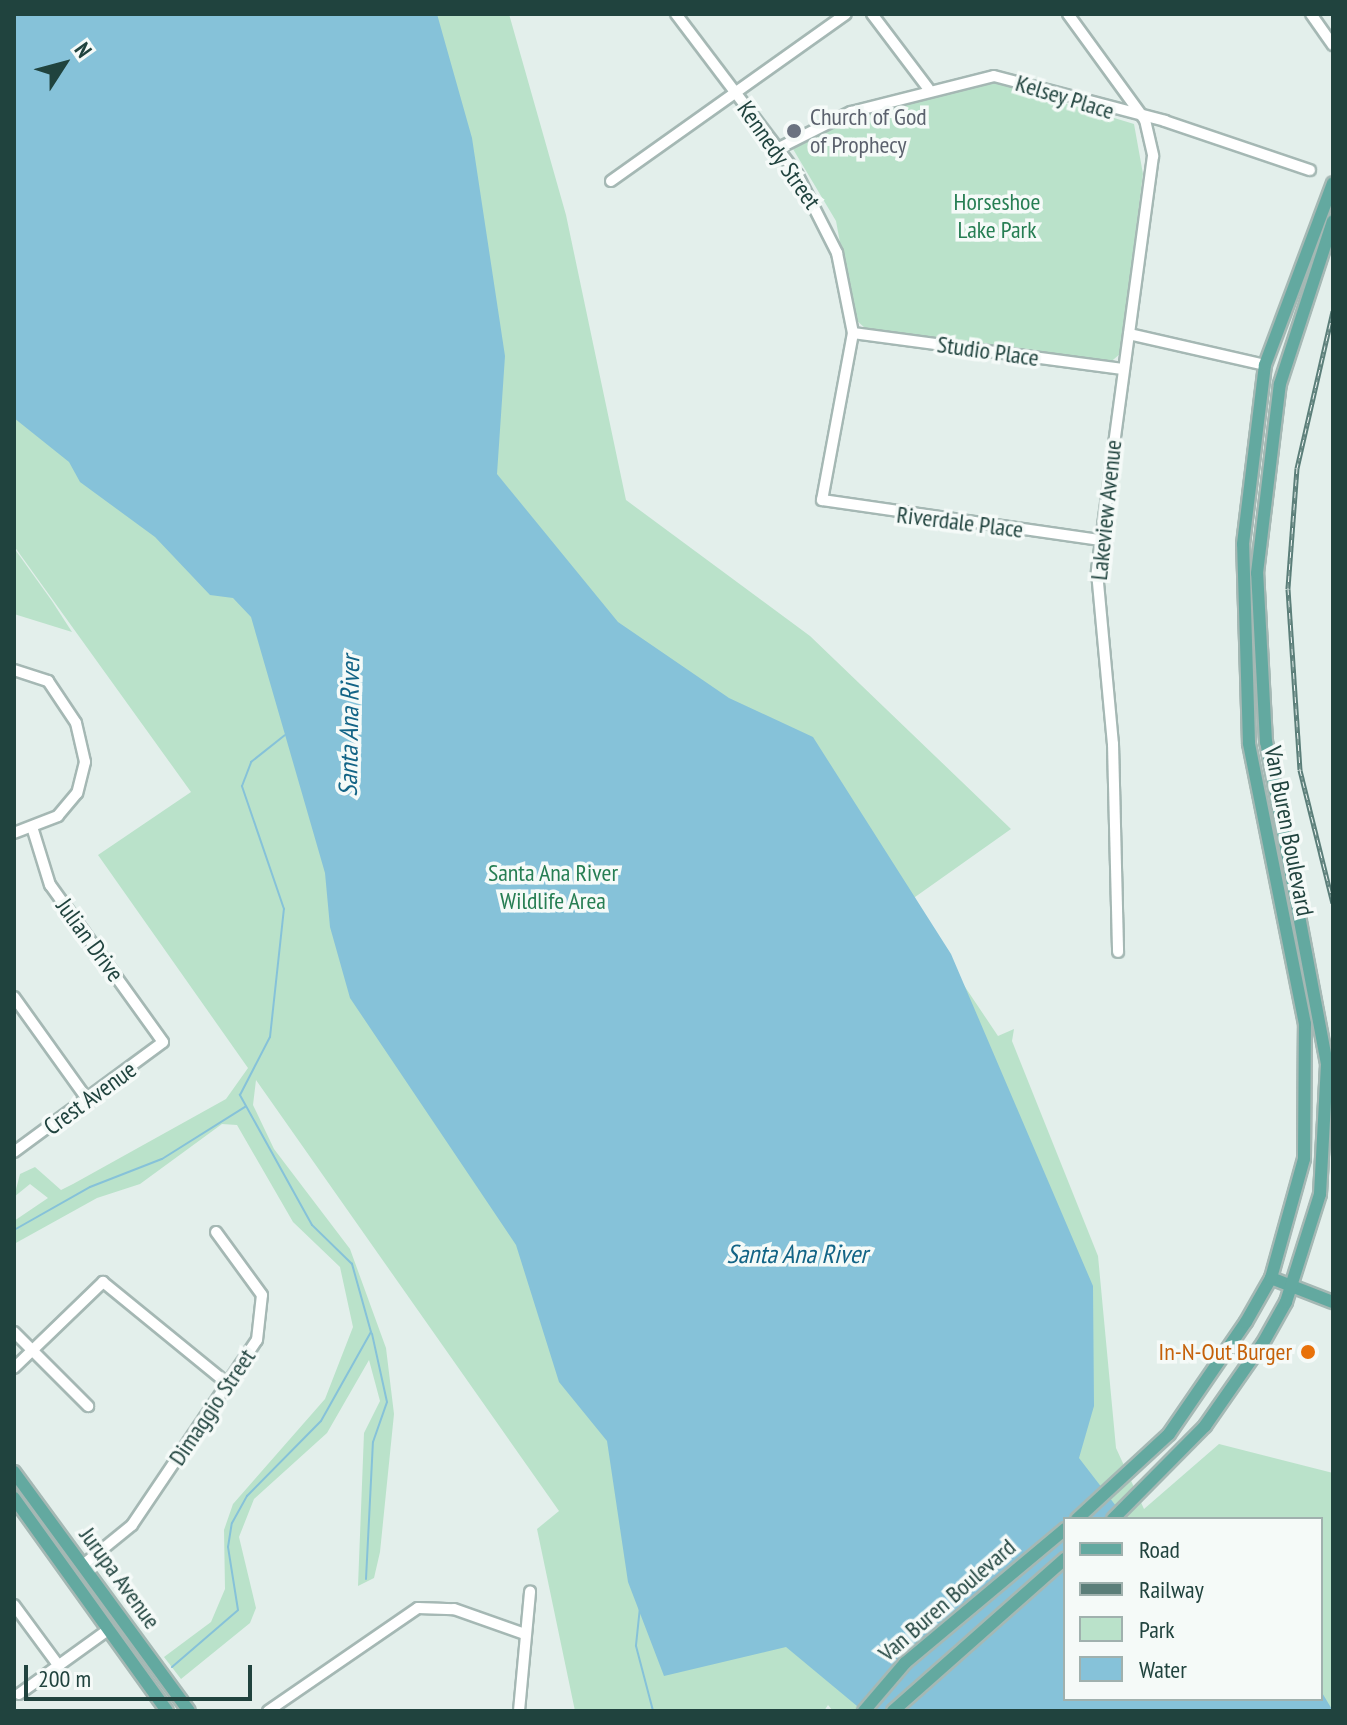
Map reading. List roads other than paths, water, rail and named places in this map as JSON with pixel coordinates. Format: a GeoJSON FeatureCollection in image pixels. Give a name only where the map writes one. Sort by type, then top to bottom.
{"type":"FeatureCollection","features":[{"type":"Feature","properties":{"kind":"main road","name":"Van Buren Boulevard"},"geometry":{"type":"LineString","coordinates":[[1079,1517],[1108,1494],[1185,1414],[1271,1278],[1304,1159],[1310,1089],[1243,683],[1243,544],[1265,365],[1333,183]]}},
{"type":"Feature","properties":{"kind":"main road","name":"Van Buren Boulevard"},"geometry":{"type":"LineString","coordinates":[[1115,1517],[1230,1395],[1292,1286],[1320,1194],[1329,1082],[1259,683],[1257,573],[1280,384],[1333,221]]}},
{"type":"Feature","properties":{"kind":"main road"},"geometry":{"type":"LineString","coordinates":[[1265,365],[1280,384]]}},
{"type":"Feature","properties":{"kind":"main road"},"geometry":{"type":"LineString","coordinates":[[1271,1278],[1333,1302]]}},
{"type":"Feature","properties":{"kind":"main road","name":"Jurupa Avenue"},"geometry":{"type":"LineString","coordinates":[[14,1472],[189,1711]]}},
{"type":"Feature","properties":{"kind":"main road","name":"Jurupa Avenue"},"geometry":{"type":"LineString","coordinates":[[14,1498],[167,1711]]}},
{"type":"Feature","properties":{"kind":"main road","name":"Van Buren Boulevard"},"geometry":{"type":"LineString","coordinates":[[864,1711],[915,1654],[1063,1531]]}},
{"type":"Feature","properties":{"kind":"main road","name":"Van Buren Boulevard"},"geometry":{"type":"LineString","coordinates":[[893,1711],[1063,1561]]}},
{"type":"Feature","properties":{"kind":"street","name":"Kennedy Street"},"geometry":{"type":"LineString","coordinates":[[676,14],[777,149],[828,227],[853,333],[822,500]]}},
{"type":"Feature","properties":{"kind":"street"},"geometry":{"type":"LineString","coordinates":[[611,181],[846,14]]}},
{"type":"Feature","properties":{"kind":"street"},"geometry":{"type":"LineString","coordinates":[[872,14],[928,88]]}},
{"type":"Feature","properties":{"kind":"street"},"geometry":{"type":"LineString","coordinates":[[1068,14],[1145,120]]}},
{"type":"Feature","properties":{"kind":"street"},"geometry":{"type":"LineString","coordinates":[[1311,14],[1333,45]]}},
{"type":"Feature","properties":{"kind":"street","name":"Kelsey Place"},"geometry":{"type":"LineString","coordinates":[[777,149],[851,112],[928,88],[994,76],[1310,170]]}},
{"type":"Feature","properties":{"kind":"street","name":"Lakeview Avenue"},"geometry":{"type":"LineString","coordinates":[[1118,952],[1099,540],[1153,156],[1145,120]]}},
{"type":"Feature","properties":{"kind":"street","name":"Studio Place"},"geometry":{"type":"LineString","coordinates":[[853,333],[1123,369]]}},
{"type":"Feature","properties":{"kind":"street"},"geometry":{"type":"LineString","coordinates":[[1129,334],[1265,365]]}},
{"type":"Feature","properties":{"kind":"street","name":"Riverdale Place"},"geometry":{"type":"LineString","coordinates":[[822,500],[1099,540]]}},
{"type":"Feature","properties":{"kind":"street"},"geometry":{"type":"LineString","coordinates":[[14,670],[48,681],[76,723],[85,762],[77,793],[33,830],[14,833]]}},
{"type":"Feature","properties":{"kind":"street","name":"Julian Drive"},"geometry":{"type":"LineString","coordinates":[[33,830],[50,885],[163,1042]]}},
{"type":"Feature","properties":{"kind":"street"},"geometry":{"type":"LineString","coordinates":[[14,997],[87,1099]]}},
{"type":"Feature","properties":{"kind":"street","name":"Crest Avenue"},"geometry":{"type":"LineString","coordinates":[[14,1152],[163,1042]]}},
{"type":"Feature","properties":{"kind":"street","name":"Dimaggio Street"},"geometry":{"type":"LineString","coordinates":[[83,1565],[132,1525],[257,1340],[262,1295],[216,1232]]}},
{"type":"Feature","properties":{"kind":"street"},"geometry":{"type":"LineString","coordinates":[[14,1368],[96,1284],[114,1287],[179,1351],[228,1384]]}},
{"type":"Feature","properties":{"kind":"street"},"geometry":{"type":"LineString","coordinates":[[14,1332],[88,1406]]}},
{"type":"Feature","properties":{"kind":"street"},"geometry":{"type":"LineString","coordinates":[[519,1711],[530,1592]]}},
{"type":"Feature","properties":{"kind":"street"},"geometry":{"type":"LineString","coordinates":[[14,1605],[59,1666]]}},
{"type":"Feature","properties":{"kind":"street"},"geometry":{"type":"LineString","coordinates":[[268,1711],[418,1608],[454,1609],[525,1634]]}},
{"type":"Feature","properties":{"kind":"street"},"geometry":{"type":"LineString","coordinates":[[19,1694],[109,1629]]}},
{"type":"Feature","properties":{"kind":"water","name":"Santa Ana River"},"geometry":{"type":"Polygon","coordinates":[[[14,14],[437,14],[472,138],[505,356],[497,474],[618,622],[729,698],[813,737],[951,954],[1093,1286],[1094,1406],[1079,1458],[1124,1517],[1063,1517],[1063,1701],[1323,1701],[1323,1694],[1333,1711],[863,1711],[786,1647],[664,1676],[628,1582],[607,1441],[559,1382],[516,1245],[350,998],[330,927],[325,873],[251,617],[233,598],[210,595],[155,537],[80,482],[69,462],[14,418],[14,14]]]}},
{"type":"Feature","properties":{"kind":"waterway"},"geometry":{"type":"LineString","coordinates":[[172,1667],[238,1610],[228,1547],[232,1523],[247,1496],[321,1421],[371,1332],[352,1264],[312,1225],[240,1095],[270,1037],[284,909],[242,786],[251,762],[285,735]]}},
{"type":"Feature","properties":{"kind":"waterway"},"geometry":{"type":"LineString","coordinates":[[14,1230],[90,1187],[162,1159],[245,1107]]}},
{"type":"Feature","properties":{"kind":"waterway"},"geometry":{"type":"LineString","coordinates":[[366,1579],[373,1442],[387,1402],[372,1334]]}},
{"type":"Feature","properties":{"kind":"waterway"},"geometry":{"type":"LineString","coordinates":[[640,1607],[636,1646],[653,1711]]}},
{"type":"Feature","properties":{"kind":"railway"},"geometry":{"type":"LineString","coordinates":[[1333,311],[1297,468],[1288,589],[1300,770],[1333,903]]}},
{"type":"Feature","properties":{"kind":"place","name":"Church of God of Prophecy"},"geometry":{"type":"Point","coordinates":[794,131]}},
{"type":"Feature","properties":{"kind":"place","name":"In-N-Out Burger"},"geometry":{"type":"Point","coordinates":[1308,1352]}},
{"type":"Feature","properties":{"kind":"park label","name":"Horseshoe Lake Park"},"geometry":{"type":"Point","coordinates":[997,216]}},
{"type":"Feature","properties":{"kind":"park label","name":"Santa Ana River Wildlife Area"},"geometry":{"type":"Point","coordinates":[553,887]}}]}
